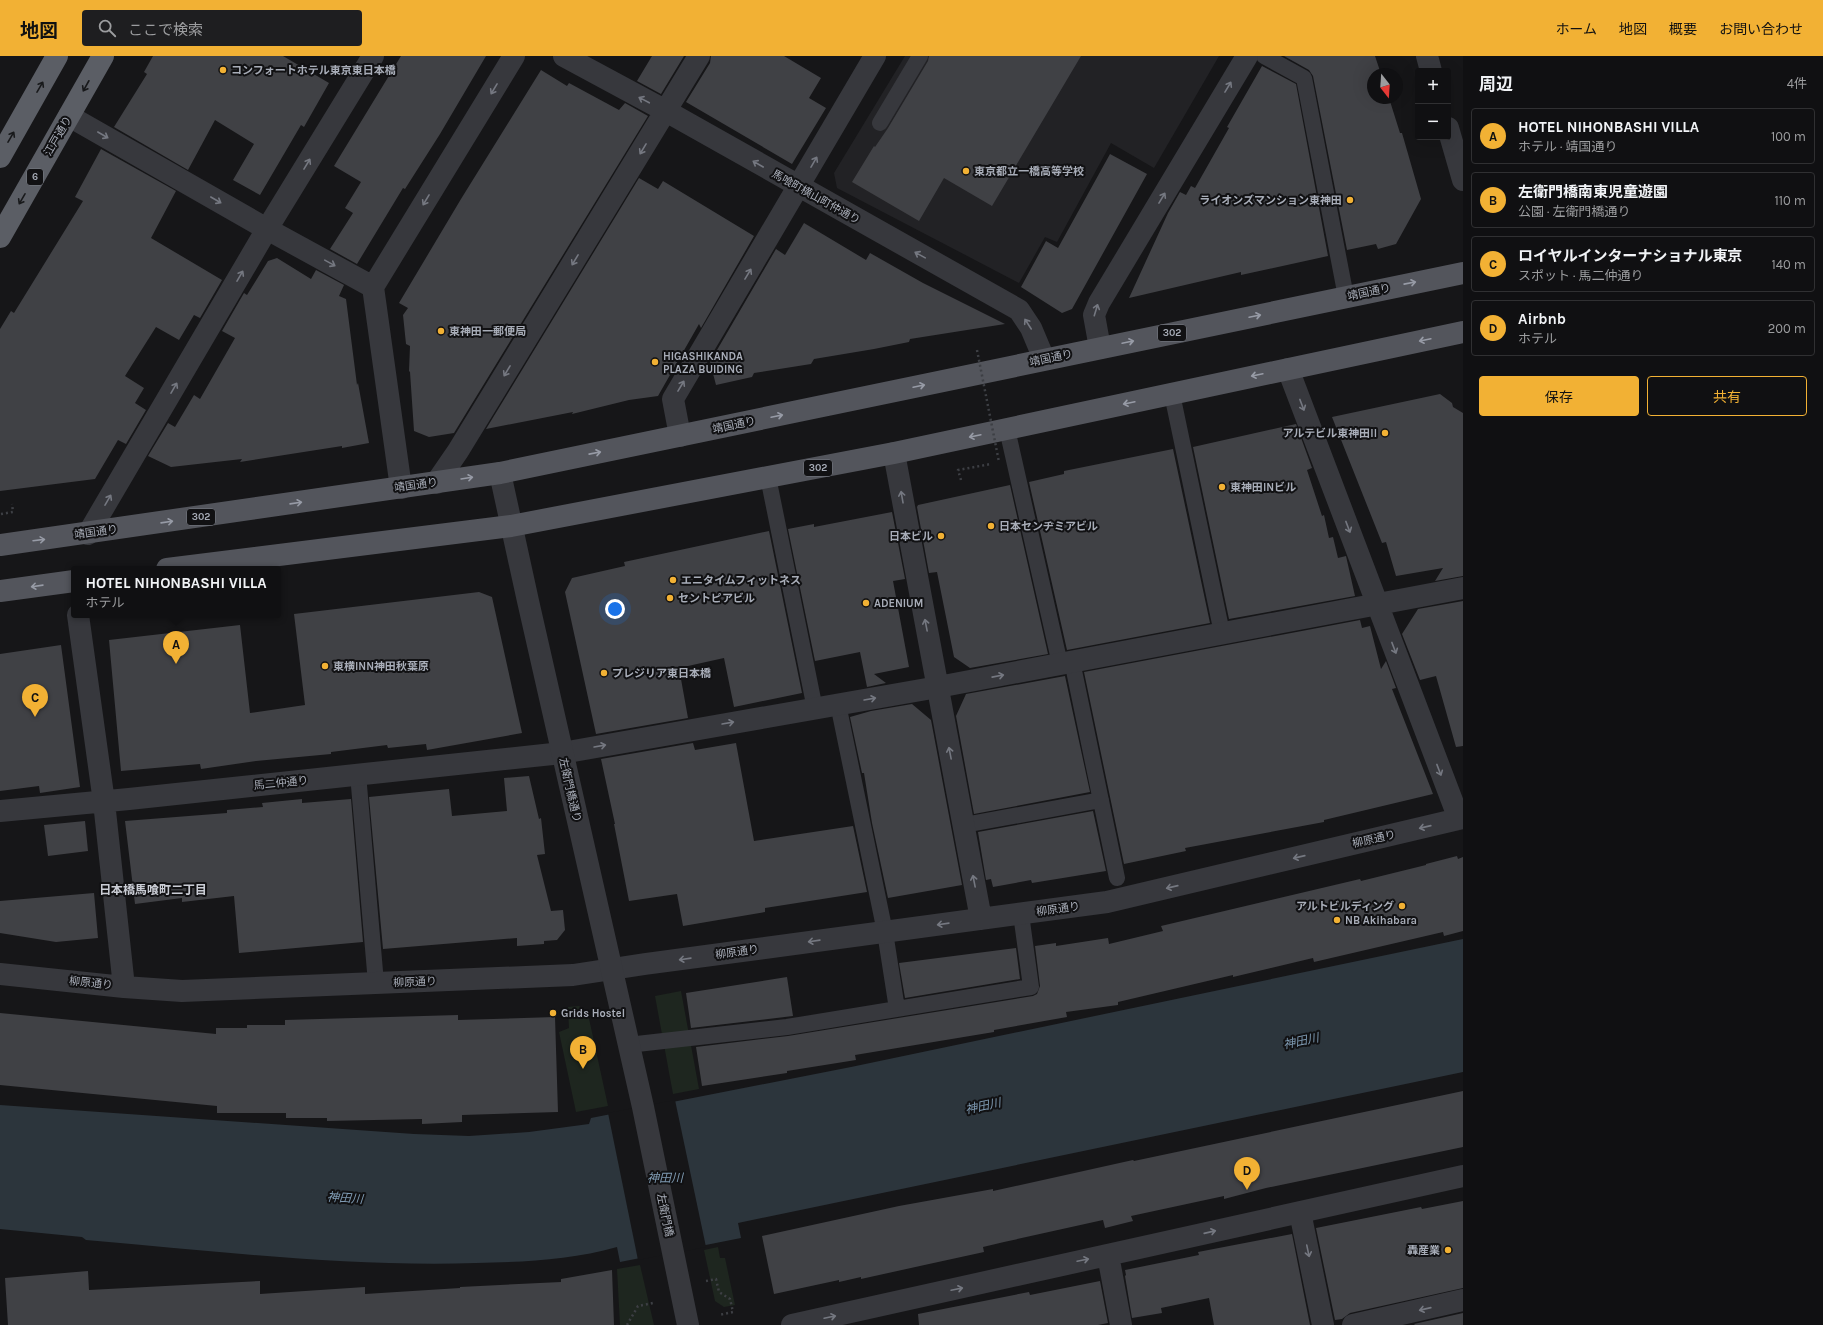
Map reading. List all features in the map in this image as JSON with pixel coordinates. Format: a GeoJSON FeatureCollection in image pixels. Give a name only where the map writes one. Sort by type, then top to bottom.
{"type":"FeatureCollection","features":[{"type":"Feature","properties":{"kind":"highway"},"geometry":{"type":"LineString","coordinates":[[0,157],[57,56]]}},
{"type":"Feature","properties":{"kind":"highway","name":"江戸通り"},"geometry":{"type":"LineString","coordinates":[[0,237],[103,56]]}},
{"type":"Feature","properties":{"kind":"main road","name":"靖国通り"},"geometry":{"type":"LineString","coordinates":[[0,545],[88,534],[500,473],[1463,273]]}},
{"type":"Feature","properties":{"kind":"main road","name":"302"},"geometry":{"type":"LineString","coordinates":[[191,566],[511,526],[894,453],[1463,332]]}},
{"type":"Feature","properties":{"kind":"main road"},"geometry":{"type":"LineString","coordinates":[[0,591],[71,581]]}},
{"type":"Feature","properties":{"kind":"street"},"geometry":{"type":"LineString","coordinates":[[88,534],[267,229],[373,56]]}},
{"type":"Feature","properties":{"kind":"street"},"geometry":{"type":"LineString","coordinates":[[401,488],[373,287],[514,56]]}},
{"type":"Feature","properties":{"kind":"street","name":"馬喰町横山町仲通り"},"geometry":{"type":"LineString","coordinates":[[564,56],[666,111],[1019,310],[1031,328],[1044,359]]}},
{"type":"Feature","properties":{"kind":"street"},"geometry":{"type":"LineString","coordinates":[[436,483],[458,451],[699,56]]}},
{"type":"Feature","properties":{"kind":"street"},"geometry":{"type":"LineString","coordinates":[[680,436],[673,399],[875,56]]}},
{"type":"Feature","properties":{"kind":"street"},"geometry":{"type":"LineString","coordinates":[[1100,348],[1094,315],[1099,303],[1247,56]]}},
{"type":"Feature","properties":{"kind":"street"},"geometry":{"type":"LineString","coordinates":[[1427,56],[1430,68]]}},
{"type":"Feature","properties":{"kind":"street"},"geometry":{"type":"LineString","coordinates":[[69,116],[267,229],[373,287]]}},
{"type":"Feature","properties":{"kind":"street"},"geometry":{"type":"LineString","coordinates":[[1451,138],[1463,180]]}},
{"type":"Feature","properties":{"kind":"street"},"geometry":{"type":"LineString","coordinates":[[1288,369],[1461,818]]}},
{"type":"Feature","properties":{"kind":"street"},"geometry":{"type":"LineString","coordinates":[[894,453],[981,919]]}},
{"type":"Feature","properties":{"kind":"street","name":"左衛門橋通り"},"geometry":{"type":"LineString","coordinates":[[500,473],[610,969],[643,1106]]}},
{"type":"Feature","properties":{"kind":"street","name":"馬二仲通り"},"geometry":{"type":"LineString","coordinates":[[0,811],[104,802],[562,753],[838,704],[938,688],[1066,662],[1463,588]]}},
{"type":"Feature","properties":{"kind":"street"},"geometry":{"type":"LineString","coordinates":[[78,618],[104,802],[124,987]]}},
{"type":"Feature","properties":{"kind":"street","name":"柳原通り"},"geometry":{"type":"LineString","coordinates":[[0,974],[124,987],[182,990],[573,976],[610,969],[1107,902],[1461,818]]}},
{"type":"Feature","properties":{"kind":"street","name":"左衛門橋"},"geometry":{"type":"LineString","coordinates":[[643,1106],[688,1325]]}},
{"type":"Feature","properties":{"kind":"street"},"geometry":{"type":"LineString","coordinates":[[792,1325],[1463,1176]]}},
{"type":"Feature","properties":{"kind":"street"},"geometry":{"type":"LineString","coordinates":[[1300,1212],[1323,1325]]}},
{"type":"Feature","properties":{"kind":"street"},"geometry":{"type":"LineString","coordinates":[[1108,1255],[1121,1325]]}},
{"type":"Feature","properties":{"kind":"street"},"geometry":{"type":"LineString","coordinates":[[1353,1325],[1463,1300]]}},
{"type":"Feature","properties":{"kind":"lane"},"geometry":{"type":"LineString","coordinates":[[880,123],[920,56]]}},
{"type":"Feature","properties":{"kind":"lane"},"geometry":{"type":"LineString","coordinates":[[1264,56],[1304,78],[1346,297]]}},
{"type":"Feature","properties":{"kind":"lane"},"geometry":{"type":"LineString","coordinates":[[1172,394],[1222,633]]}},
{"type":"Feature","properties":{"kind":"lane"},"geometry":{"type":"LineString","coordinates":[[1007,429],[1101,800],[1117,878]]}},
{"type":"Feature","properties":{"kind":"lane"},"geometry":{"type":"LineString","coordinates":[[768,477],[815,708]]}},
{"type":"Feature","properties":{"kind":"lane"},"geometry":{"type":"LineString","coordinates":[[838,704],[885,932],[897,1009]]}},
{"type":"Feature","properties":{"kind":"lane"},"geometry":{"type":"LineString","coordinates":[[358,774],[376,983]]}},
{"type":"Feature","properties":{"kind":"lane"},"geometry":{"type":"LineString","coordinates":[[964,826],[1101,800]]}},
{"type":"Feature","properties":{"kind":"lane"},"geometry":{"type":"LineString","coordinates":[[628,1045],[787,1027],[1031,987],[1020,914]]}},
{"type":"Feature","properties":{"kind":"path"},"geometry":{"type":"LineString","coordinates":[[961,480],[958,470],[999,462],[977,350]]}},
{"type":"Feature","properties":{"kind":"path"},"geometry":{"type":"LineString","coordinates":[[1,514],[13,512],[12,504]]}},
{"type":"Feature","properties":{"kind":"path"},"geometry":{"type":"LineString","coordinates":[[705,1281],[716,1278],[719,1292],[730,1299],[733,1312],[719,1315]]}},
{"type":"Feature","properties":{"kind":"path"},"geometry":{"type":"LineString","coordinates":[[627,1325],[638,1306],[653,1303]]}},
{"type":"Feature","properties":{"kind":"shaded area","name":"東京都立一橋高等学校"},"geometry":{"type":"Polygon","coordinates":[[[905,56],[1219,56],[1154,168],[1111,143],[1057,242],[1045,237],[1019,283],[837,188],[834,173],[905,56]]]}},
{"type":"Feature","properties":{"kind":"shaded area"},"geometry":{"type":"Polygon","coordinates":[[[681,991],[699,1089],[673,1094],[655,996],[681,991]]]}},
{"type":"Feature","properties":{"kind":"shaded area"},"geometry":{"type":"Polygon","coordinates":[[[579,1006],[588,1014],[608,1106],[576,1112],[559,1032],[569,1028],[568,1007],[579,1006]]]}},
{"type":"Feature","properties":{"kind":"shaded area"},"geometry":{"type":"Polygon","coordinates":[[[718,1247],[720,1258],[725,1258],[735,1305],[724,1307],[715,1301],[704,1250],[718,1247]]]}},
{"type":"Feature","properties":{"kind":"shaded area"},"geometry":{"type":"Polygon","coordinates":[[[640,1265],[654,1325],[620,1325],[617,1269],[640,1265]]]}},
{"type":"Feature","properties":{"kind":"water","name":"神田川"},"geometry":{"type":"Polygon","coordinates":[[[1463,939],[1463,1072],[738,1223],[741,1238],[620,1262],[617,1247],[565,1258],[530,1261],[427,1264],[378,1263],[281,1257],[86,1240],[82,1237],[0,1229],[0,1105],[414,1134],[469,1136],[529,1132],[589,1124],[591,1118],[851,1067],[1463,939]]]}},
{"type":"Feature","properties":{"kind":"pier"},"geometry":{"type":"Polygon","coordinates":[[[675,1100],[706,1247],[638,1260],[608,1113],[675,1100]]]}},
{"type":"Feature","properties":{"kind":"building"},"geometry":{"type":"Polygon","coordinates":[[[153,56],[283,56],[329,83],[304,127],[301,125],[260,195],[233,180],[254,144],[215,120],[188,170],[114,127],[147,74],[144,72],[153,56]]]}},
{"type":"Feature","properties":{"kind":"building"},"geometry":{"type":"Polygon","coordinates":[[[401,56],[486,56],[440,134],[405,189],[403,188],[357,264],[330,249],[353,213],[345,208],[361,182],[334,166],[401,56]]]}},
{"type":"Feature","properties":{"kind":"building"},"geometry":{"type":"Polygon","coordinates":[[[652,56],[684,56],[661,94],[637,81],[652,56]]]}},
{"type":"Feature","properties":{"kind":"building"},"geometry":{"type":"Polygon","coordinates":[[[711,56],[784,56],[821,78],[809,98],[826,108],[792,164],[686,102],[710,63],[711,56]]]}},
{"type":"Feature","properties":{"kind":"building"},"geometry":{"type":"Polygon","coordinates":[[[929,56],[1081,56],[992,206],[944,178],[919,221],[852,182],[874,146],[875,147],[888,128],[928,61],[929,56]]]}},
{"type":"Feature","properties":{"kind":"building"},"geometry":{"type":"Polygon","coordinates":[[[1284,56],[1375,56],[1379,68],[1367,68],[1367,104],[1391,104],[1400,133],[1402,133],[1421,199],[1396,244],[1378,249],[1376,244],[1347,250],[1313,76],[1309,70],[1284,56]]]}},
{"type":"Feature","properties":{"kind":"building"},"geometry":{"type":"Polygon","coordinates":[[[1262,66],[1296,84],[1328,256],[1241,275],[1241,272],[1129,298],[1168,213],[1180,192],[1186,195],[1191,186],[1195,188],[1229,128],[1227,127],[1262,66]]]}},
{"type":"Feature","properties":{"kind":"building"},"geometry":{"type":"Polygon","coordinates":[[[541,70],[567,86],[569,83],[619,110],[625,103],[648,116],[454,433],[429,437],[414,431],[409,371],[410,346],[406,344],[403,315],[408,308],[399,303],[541,70]]]}},
{"type":"Feature","properties":{"kind":"building"},"geometry":{"type":"Polygon","coordinates":[[[101,149],[176,191],[151,238],[222,280],[200,318],[194,315],[179,340],[156,327],[125,376],[144,388],[135,403],[146,410],[126,444],[118,440],[95,479],[0,491],[0,329],[11,311],[14,313],[83,201],[75,197],[101,149]]]}},
{"type":"Feature","properties":{"kind":"building"},"geometry":{"type":"Polygon","coordinates":[[[1110,154],[1147,174],[1072,309],[1062,313],[1021,287],[1046,241],[1058,248],[1110,154]]]}},
{"type":"Feature","properties":{"kind":"building"},"geometry":{"type":"Polygon","coordinates":[[[639,178],[658,189],[663,181],[754,236],[701,328],[699,324],[658,396],[629,400],[572,414],[573,412],[486,429],[639,178]]]}},
{"type":"Feature","properties":{"kind":"building"},"geometry":{"type":"Polygon","coordinates":[[[804,223],[866,260],[870,253],[923,283],[1005,324],[910,339],[909,342],[814,359],[811,364],[754,373],[752,377],[716,385],[710,362],[776,249],[785,255],[804,223]]]}},
{"type":"Feature","properties":{"kind":"building"},"geometry":{"type":"Polygon","coordinates":[[[277,258],[311,279],[316,270],[344,285],[339,296],[346,299],[357,385],[358,383],[369,443],[240,462],[242,459],[171,467],[148,456],[168,423],[175,427],[194,395],[200,399],[235,338],[222,331],[244,293],[247,295],[268,261],[277,258]]]}},
{"type":"Feature","properties":{"kind":"building"},"geometry":{"type":"Polygon","coordinates":[[[1440,394],[1452,403],[1453,407],[1463,413],[1463,576],[1435,581],[1443,568],[1396,576],[1386,542],[1382,543],[1332,417],[1440,394]]]}},
{"type":"Feature","properties":{"kind":"building"},"geometry":{"type":"Polygon","coordinates":[[[1296,424],[1312,468],[1307,470],[1322,516],[1324,515],[1329,538],[1333,537],[1338,558],[1346,556],[1355,596],[1229,619],[1193,447],[1296,424]]]}},
{"type":"Feature","properties":{"kind":"building"},"geometry":{"type":"Polygon","coordinates":[[[1173,449],[1210,623],[1067,650],[1029,482],[1064,474],[1064,471],[1173,449]]]}},
{"type":"Feature","properties":{"kind":"building"},"geometry":{"type":"Polygon","coordinates":[[[1010,485],[1048,654],[970,668],[954,657],[937,572],[929,573],[917,507],[918,505],[1010,485]]]}},
{"type":"Feature","properties":{"kind":"building"},"geometry":{"type":"Polygon","coordinates":[[[892,512],[905,579],[893,581],[909,667],[874,674],[886,683],[867,687],[860,652],[815,661],[788,529],[814,524],[814,527],[892,512]]]}},
{"type":"Feature","properties":{"kind":"building"},"geometry":{"type":"Polygon","coordinates":[[[769,531],[802,693],[734,707],[724,658],[679,668],[688,718],[596,734],[565,592],[572,578],[625,566],[624,562],[769,531]]]}},
{"type":"Feature","properties":{"kind":"building"},"geometry":{"type":"Polygon","coordinates":[[[479,592],[492,597],[522,733],[427,750],[426,744],[388,748],[387,745],[331,752],[331,754],[256,761],[201,769],[200,764],[121,771],[109,640],[240,625],[250,713],[305,705],[294,614],[479,592]]]}},
{"type":"Feature","properties":{"kind":"building"},"geometry":{"type":"Polygon","coordinates":[[[1463,601],[1463,746],[1456,747],[1436,676],[1420,680],[1402,634],[1418,609],[1463,601]]]}},
{"type":"Feature","properties":{"kind":"building"},"geometry":{"type":"Polygon","coordinates":[[[1360,620],[1362,628],[1370,626],[1381,669],[1386,661],[1396,688],[1392,689],[1433,794],[1324,820],[1324,822],[1185,848],[1186,851],[1124,864],[1084,672],[1360,620]]]}},
{"type":"Feature","properties":{"kind":"building"},"geometry":{"type":"Polygon","coordinates":[[[61,645],[80,787],[40,793],[39,786],[0,791],[0,654],[61,645]]]}},
{"type":"Feature","properties":{"kind":"building"},"geometry":{"type":"Polygon","coordinates":[[[1065,676],[1090,792],[974,814],[956,716],[966,694],[1065,676]]]}},
{"type":"Feature","properties":{"kind":"building"},"geometry":{"type":"Polygon","coordinates":[[[912,704],[931,720],[962,885],[888,898],[872,823],[864,773],[862,773],[850,717],[871,711],[912,704]]]}},
{"type":"Feature","properties":{"kind":"building"},"geometry":{"type":"Polygon","coordinates":[[[693,743],[695,750],[736,743],[754,841],[853,826],[867,892],[765,908],[765,912],[683,926],[677,894],[629,901],[601,759],[693,743]]]}},
{"type":"Feature","properties":{"kind":"building"},"geometry":{"type":"Polygon","coordinates":[[[529,776],[539,819],[541,818],[545,854],[537,855],[551,911],[563,910],[565,930],[557,940],[544,941],[544,944],[517,946],[517,938],[383,949],[369,797],[449,789],[452,816],[507,811],[504,778],[529,776]]]}},
{"type":"Feature","properties":{"kind":"building"},"geometry":{"type":"Polygon","coordinates":[[[302,799],[302,803],[351,799],[363,942],[239,953],[234,896],[182,902],[182,898],[135,904],[125,821],[227,813],[227,810],[263,807],[262,803],[302,799]]]}},
{"type":"Feature","properties":{"kind":"building"},"geometry":{"type":"Polygon","coordinates":[[[1093,811],[1106,871],[1032,883],[1031,880],[993,887],[991,879],[986,880],[978,832],[1093,811]]]}},
{"type":"Feature","properties":{"kind":"building"},"geometry":{"type":"Polygon","coordinates":[[[85,821],[88,851],[48,856],[44,825],[85,821]]]}},
{"type":"Feature","properties":{"kind":"building"},"geometry":{"type":"Polygon","coordinates":[[[1457,856],[1458,859],[1463,857],[1463,931],[1444,936],[1443,932],[1314,962],[1313,958],[1233,977],[1233,975],[1118,1002],[1118,1005],[1066,1012],[1067,1017],[994,1030],[994,1032],[855,1055],[856,1060],[787,1071],[787,1073],[702,1086],[696,1047],[788,1036],[1033,996],[1037,994],[1040,986],[1035,946],[1056,943],[1056,946],[1108,938],[1109,944],[1163,931],[1161,926],[1360,879],[1361,881],[1457,856]]]}},
{"type":"Feature","properties":{"kind":"building"},"geometry":{"type":"Polygon","coordinates":[[[94,893],[98,938],[56,942],[0,933],[0,901],[94,893]]]}},
{"type":"Feature","properties":{"kind":"building"},"geometry":{"type":"Polygon","coordinates":[[[1016,948],[1020,979],[905,998],[899,963],[1016,948]]]}},
{"type":"Feature","properties":{"kind":"building"},"geometry":{"type":"Polygon","coordinates":[[[787,977],[793,1016],[691,1028],[686,993],[787,977]]]}},
{"type":"Feature","properties":{"kind":"building"},"geometry":{"type":"Polygon","coordinates":[[[0,1013],[216,1034],[216,1028],[247,1028],[247,1025],[285,1025],[285,1020],[458,1015],[458,1020],[555,1017],[558,1112],[462,1115],[462,1122],[422,1124],[422,1119],[327,1121],[327,1118],[286,1118],[286,1113],[217,1113],[217,1106],[0,1085],[0,1013]]]}},
{"type":"Feature","properties":{"kind":"building"},"geometry":{"type":"Polygon","coordinates":[[[1463,1091],[1463,1147],[1266,1188],[1224,1199],[1224,1196],[1131,1216],[1133,1221],[1105,1228],[1103,1220],[983,1247],[984,1252],[861,1279],[861,1277],[839,1282],[839,1280],[774,1294],[762,1236],[899,1206],[993,1189],[993,1191],[1463,1091]]]}},
{"type":"Feature","properties":{"kind":"building"},"geometry":{"type":"Polygon","coordinates":[[[1463,1201],[1463,1288],[1350,1313],[1342,1319],[1335,1320],[1316,1228],[1421,1207],[1422,1209],[1463,1201]]]}},
{"type":"Feature","properties":{"kind":"building"},"geometry":{"type":"Polygon","coordinates":[[[1292,1234],[1310,1325],[1214,1325],[1209,1298],[1161,1308],[1162,1313],[1132,1318],[1125,1270],[1199,1255],[1198,1252],[1292,1234]]]}},
{"type":"Feature","properties":{"kind":"building"},"geometry":{"type":"Polygon","coordinates":[[[612,1270],[614,1325],[8,1325],[5,1278],[88,1271],[89,1290],[260,1281],[260,1294],[365,1287],[365,1294],[561,1282],[561,1279],[612,1270]]]}},
{"type":"Feature","properties":{"kind":"building"},"geometry":{"type":"Polygon","coordinates":[[[1100,1281],[1108,1323],[1098,1325],[919,1325],[918,1314],[1029,1292],[1030,1295],[1100,1281]]]}},
{"type":"Feature","properties":{"kind":"building"},"geometry":{"type":"Polygon","coordinates":[[[1463,1313],[1463,1325],[1414,1324],[1463,1313]]]}},
{"type":"Feature","properties":{"kind":"place","name":"コンフォートホテル東京東日本橋"},"geometry":{"type":"Point","coordinates":[223,70]}},
{"type":"Feature","properties":{"kind":"place","name":"東京都立一橋高等学校"},"geometry":{"type":"Point","coordinates":[966,171]}},
{"type":"Feature","properties":{"kind":"place","name":"ライオンズマンション東神田"},"geometry":{"type":"Point","coordinates":[1350,200]}},
{"type":"Feature","properties":{"kind":"place","name":"東神田一郵便局"},"geometry":{"type":"Point","coordinates":[441,331]}},
{"type":"Feature","properties":{"kind":"place","name":"HIGASHIKANDA PLAZA BUIDING"},"geometry":{"type":"Point","coordinates":[655,362]}},
{"type":"Feature","properties":{"kind":"place","name":"アルテビル東神田II"},"geometry":{"type":"Point","coordinates":[1385,433]}},
{"type":"Feature","properties":{"kind":"place","name":"東神田INビル"},"geometry":{"type":"Point","coordinates":[1222,487]}},
{"type":"Feature","properties":{"kind":"place","name":"日本センヂミアビル"},"geometry":{"type":"Point","coordinates":[991,526]}},
{"type":"Feature","properties":{"kind":"place","name":"日本ビル"},"geometry":{"type":"Point","coordinates":[941,536]}},
{"type":"Feature","properties":{"kind":"place","name":"エニタイムフィットネス"},"geometry":{"type":"Point","coordinates":[673,580]}},
{"type":"Feature","properties":{"kind":"place","name":"セントピアビル"},"geometry":{"type":"Point","coordinates":[670,598]}},
{"type":"Feature","properties":{"kind":"place","name":"ADENIUM"},"geometry":{"type":"Point","coordinates":[866,603]}},
{"type":"Feature","properties":{"kind":"place","name":"HOTEL NIHONBASHI VILLA"},"geometry":{"type":"Point","coordinates":[176,664]}},
{"type":"Feature","properties":{"kind":"place","name":"東横INN神田秋葉原"},"geometry":{"type":"Point","coordinates":[325,666]}},
{"type":"Feature","properties":{"kind":"place","name":"プレジリア東日本橋"},"geometry":{"type":"Point","coordinates":[604,673]}},
{"type":"Feature","properties":{"kind":"place","name":"ロイヤルインターナショナル東京"},"geometry":{"type":"Point","coordinates":[35,717]}},
{"type":"Feature","properties":{"kind":"place","name":"アルトビルディング"},"geometry":{"type":"Point","coordinates":[1402,906]}},
{"type":"Feature","properties":{"kind":"place","name":"NB Akihabara"},"geometry":{"type":"Point","coordinates":[1337,920]}},
{"type":"Feature","properties":{"kind":"place","name":"Grids Hostel"},"geometry":{"type":"Point","coordinates":[553,1013]}},
{"type":"Feature","properties":{"kind":"place","name":"左衛門橋南東児童遊園"},"geometry":{"type":"Point","coordinates":[583,1069]}},
{"type":"Feature","properties":{"kind":"place","name":"Airbnb"},"geometry":{"type":"Point","coordinates":[1247,1190]}},
{"type":"Feature","properties":{"kind":"place","name":"轟産業"},"geometry":{"type":"Point","coordinates":[1448,1250]}},
{"type":"Feature","properties":{"kind":"district","name":"日本橋馬喰町二丁目"},"geometry":{"type":"Point","coordinates":[153,890]}}]}
